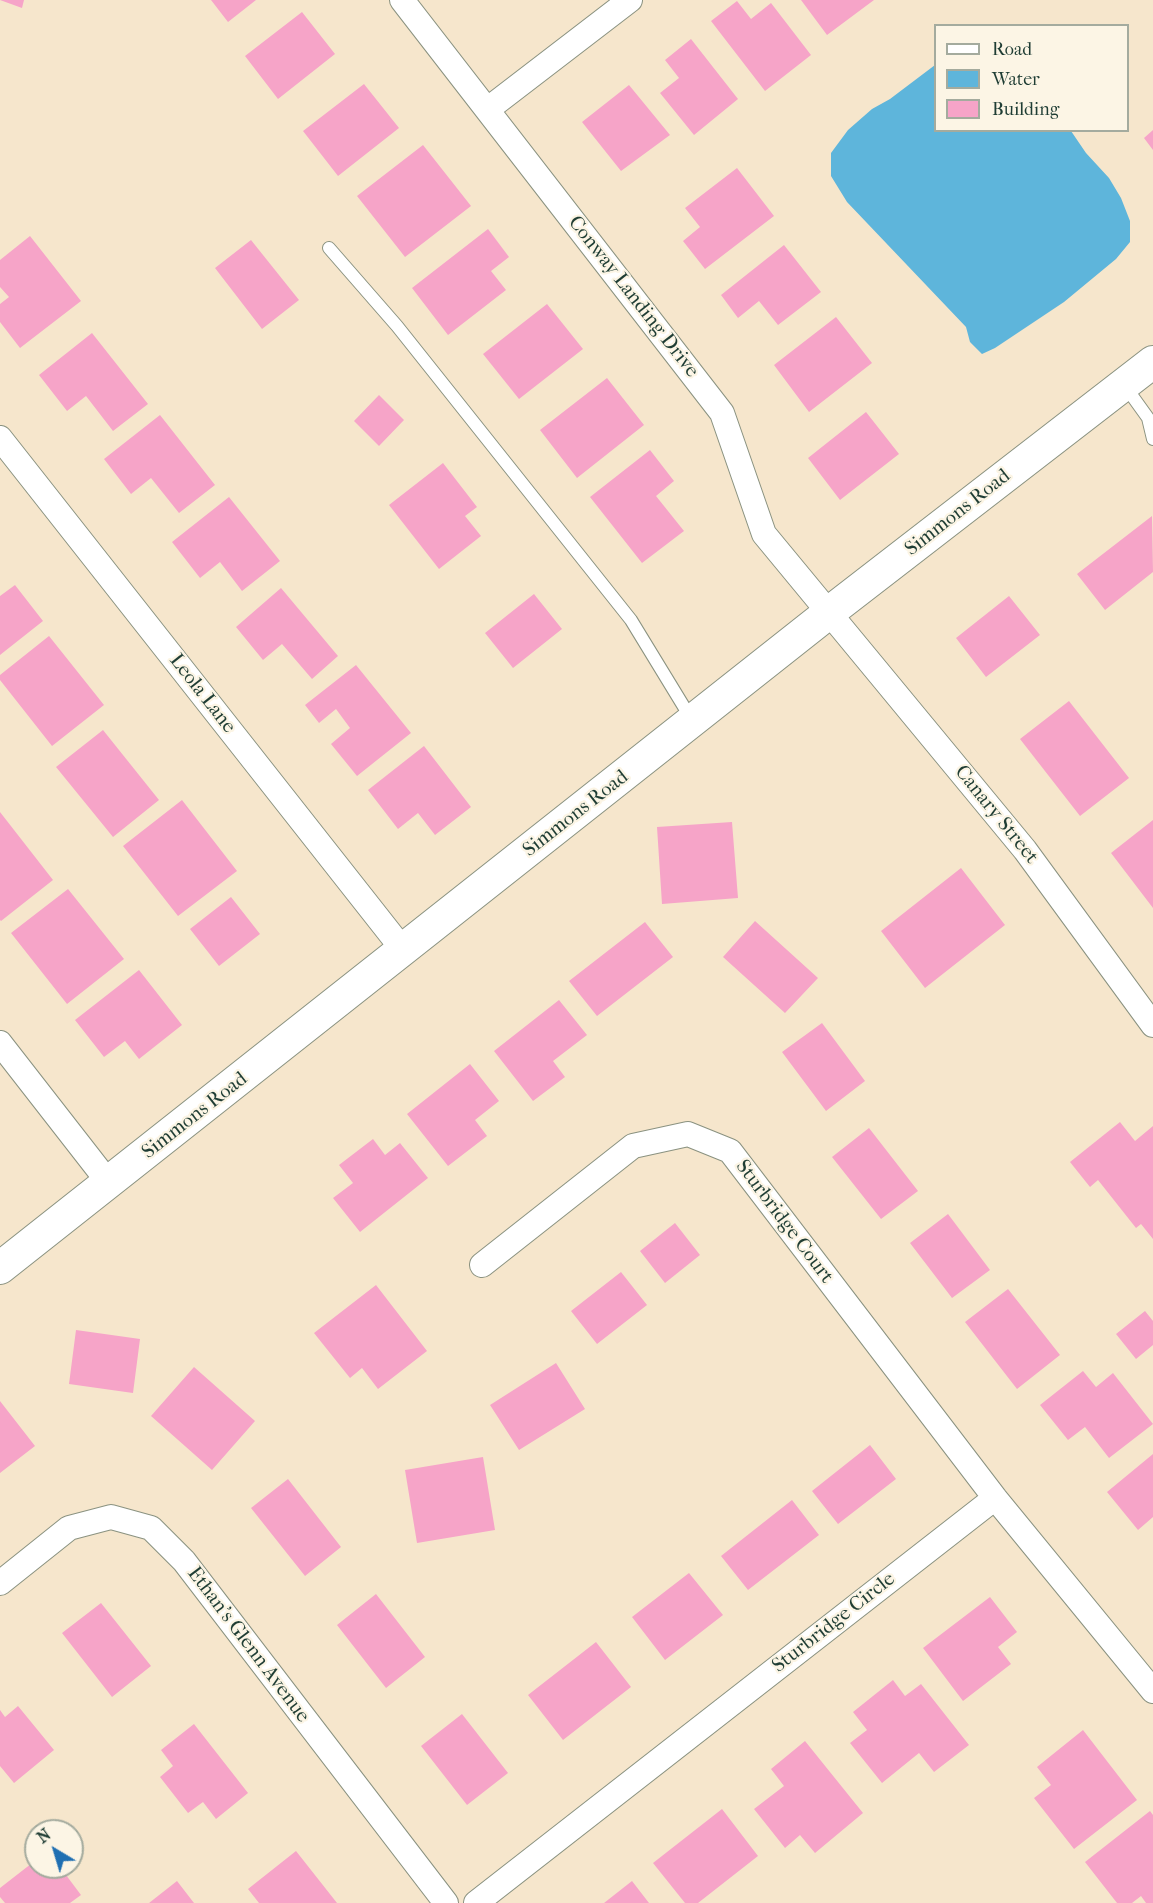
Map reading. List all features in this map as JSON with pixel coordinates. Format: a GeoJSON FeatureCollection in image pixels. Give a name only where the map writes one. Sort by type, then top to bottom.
{"type":"FeatureCollection","features":[{"type":"Feature","properties":{"kind":"street","name":"Conway Landing Drive"},"geometry":{"type":"LineString","coordinates":[[402,0],[722,413],[764,534],[831,611]]}},
{"type":"Feature","properties":{"kind":"street"},"geometry":{"type":"LineString","coordinates":[[488,109],[630,0]]}},
{"type":"Feature","properties":{"kind":"street","name":"Simmons Road"},"geometry":{"type":"LineString","coordinates":[[0,1268],[404,951],[831,611],[1153,362]]}},
{"type":"Feature","properties":{"kind":"street","name":"Leola Lane"},"geometry":{"type":"LineString","coordinates":[[0,438],[404,951]]}},
{"type":"Feature","properties":{"kind":"street","name":"Canary Street"},"geometry":{"type":"LineString","coordinates":[[831,611],[1024,850],[1153,1025]]}},
{"type":"Feature","properties":{"kind":"street"},"geometry":{"type":"LineString","coordinates":[[0,1044],[109,1183]]}},
{"type":"Feature","properties":{"kind":"street","name":"Sturbridge Court"},"geometry":{"type":"LineString","coordinates":[[482,1265],[633,1146],[688,1134],[730,1151],[995,1498]]}},
{"type":"Feature","properties":{"kind":"street"},"geometry":{"type":"LineString","coordinates":[[995,1498],[1153,1691]]}},
{"type":"Feature","properties":{"kind":"street","name":"Sturbridge Circle"},"geometry":{"type":"LineString","coordinates":[[476,1903],[995,1498]]}},
{"type":"Feature","properties":{"kind":"street","name":"Ethan's Glenn Avenue"},"geometry":{"type":"LineString","coordinates":[[0,1583],[69,1527],[111,1517],[151,1528],[184,1561],[446,1903]]}},
{"type":"Feature","properties":{"kind":"lane"},"geometry":{"type":"LineString","coordinates":[[329,248],[397,326],[631,620],[693,721]]}},
{"type":"Feature","properties":{"kind":"lane"},"geometry":{"type":"LineString","coordinates":[[1124,385],[1150,419],[1153,439]]}},
{"type":"Feature","properties":{"kind":"water"},"geometry":{"type":"Polygon","coordinates":[[[934,66],[934,132],[1072,132],[1086,153],[1109,178],[1121,198],[1130,221],[1130,242],[1116,259],[1064,302],[995,348],[982,354],[970,342],[966,327],[847,202],[831,176],[831,153],[848,130],[872,109],[890,99],[934,66]]]}},
{"type":"Feature","properties":{"kind":"building"},"geometry":{"type":"Polygon","coordinates":[[[0,0],[24,0],[22,8],[0,0]]]}},
{"type":"Feature","properties":{"kind":"building"},"geometry":{"type":"Polygon","coordinates":[[[211,0],[256,0],[228,22],[211,0]]]}},
{"type":"Feature","properties":{"kind":"building"},"geometry":{"type":"Polygon","coordinates":[[[801,0],[874,0],[827,35],[801,0]]]}},
{"type":"Feature","properties":{"kind":"building"},"geometry":{"type":"Polygon","coordinates":[[[737,1],[751,19],[771,3],[811,55],[765,91],[711,21],[737,1]]]}},
{"type":"Feature","properties":{"kind":"building"},"geometry":{"type":"Polygon","coordinates":[[[302,12],[335,54],[278,99],[245,56],[302,12]]]}},
{"type":"Feature","properties":{"kind":"building"},"geometry":{"type":"Polygon","coordinates":[[[691,39],[738,99],[694,135],[660,93],[679,78],[665,60],[691,39]]]}},
{"type":"Feature","properties":{"kind":"building"},"geometry":{"type":"Polygon","coordinates":[[[364,84],[399,128],[338,176],[303,131],[364,84]]]}},
{"type":"Feature","properties":{"kind":"building"},"geometry":{"type":"Polygon","coordinates":[[[629,85],[670,135],[621,171],[582,122],[629,85]]]}},
{"type":"Feature","properties":{"kind":"building"},"geometry":{"type":"Polygon","coordinates":[[[1153,130],[1153,150],[1144,138],[1153,130]]]}},
{"type":"Feature","properties":{"kind":"building"},"geometry":{"type":"Polygon","coordinates":[[[423,145],[471,206],[405,257],[357,196],[423,145]]]}},
{"type":"Feature","properties":{"kind":"building"},"geometry":{"type":"Polygon","coordinates":[[[737,168],[774,216],[705,269],[683,241],[700,227],[685,208],[737,168]]]}},
{"type":"Feature","properties":{"kind":"building"},"geometry":{"type":"Polygon","coordinates":[[[488,229],[509,257],[491,271],[506,290],[448,335],[412,288],[488,229]]]}},
{"type":"Feature","properties":{"kind":"building"},"geometry":{"type":"Polygon","coordinates":[[[30,236],[81,301],[20,348],[0,322],[0,304],[9,297],[0,287],[0,260],[30,236]]]}},
{"type":"Feature","properties":{"kind":"building"},"geometry":{"type":"Polygon","coordinates":[[[251,240],[299,300],[262,329],[215,268],[251,240]]]}},
{"type":"Feature","properties":{"kind":"building"},"geometry":{"type":"Polygon","coordinates":[[[784,245],[821,292],[778,325],[759,301],[738,318],[721,295],[784,245]]]}},
{"type":"Feature","properties":{"kind":"building"},"geometry":{"type":"Polygon","coordinates":[[[547,304],[583,349],[519,399],[483,354],[547,304]]]}},
{"type":"Feature","properties":{"kind":"building"},"geometry":{"type":"Polygon","coordinates":[[[836,317],[872,363],[809,412],[774,365],[836,317]]]}},
{"type":"Feature","properties":{"kind":"building"},"geometry":{"type":"Polygon","coordinates":[[[92,333],[148,404],[113,431],[86,396],[67,411],[39,375],[92,333]]]}},
{"type":"Feature","properties":{"kind":"building"},"geometry":{"type":"Polygon","coordinates":[[[607,378],[644,425],[577,478],[540,430],[607,378]]]}},
{"type":"Feature","properties":{"kind":"building"},"geometry":{"type":"Polygon","coordinates":[[[379,395],[404,420],[379,446],[354,421],[379,395]]]}},
{"type":"Feature","properties":{"kind":"building"},"geometry":{"type":"Polygon","coordinates":[[[866,412],[899,454],[840,500],[808,458],[866,412]]]}},
{"type":"Feature","properties":{"kind":"building"},"geometry":{"type":"Polygon","coordinates":[[[160,415],[215,485],[179,513],[151,478],[131,494],[104,459],[160,415]]]}},
{"type":"Feature","properties":{"kind":"building"},"geometry":{"type":"Polygon","coordinates":[[[650,450],[674,481],[656,496],[684,531],[642,563],[590,497],[650,450]]]}},
{"type":"Feature","properties":{"kind":"building"},"geometry":{"type":"Polygon","coordinates":[[[443,463],[477,507],[465,516],[481,536],[439,569],[389,505],[443,463]]]}},
{"type":"Feature","properties":{"kind":"building"},"geometry":{"type":"Polygon","coordinates":[[[229,497],[280,561],[242,591],[220,562],[200,578],[172,542],[229,497]]]}},
{"type":"Feature","properties":{"kind":"building"},"geometry":{"type":"Polygon","coordinates":[[[1152,516],[1153,572],[1105,610],[1077,574],[1152,516]]]}},
{"type":"Feature","properties":{"kind":"building"},"geometry":{"type":"Polygon","coordinates":[[[15,585],[43,621],[0,655],[0,596],[15,585]]]}},
{"type":"Feature","properties":{"kind":"building"},"geometry":{"type":"Polygon","coordinates":[[[281,588],[338,656],[312,679],[282,644],[263,660],[236,627],[281,588]]]}},
{"type":"Feature","properties":{"kind":"building"},"geometry":{"type":"Polygon","coordinates":[[[534,594],[562,629],[513,668],[485,633],[534,594]]]}},
{"type":"Feature","properties":{"kind":"building"},"geometry":{"type":"Polygon","coordinates":[[[1009,596],[1040,635],[986,677],[956,638],[1009,596]]]}},
{"type":"Feature","properties":{"kind":"building"},"geometry":{"type":"Polygon","coordinates":[[[49,636],[104,705],[52,746],[0,680],[0,675],[49,636]]]}},
{"type":"Feature","properties":{"kind":"building"},"geometry":{"type":"Polygon","coordinates":[[[356,665],[411,733],[357,776],[331,744],[350,728],[336,709],[319,723],[305,705],[356,665]]]}},
{"type":"Feature","properties":{"kind":"building"},"geometry":{"type":"Polygon","coordinates":[[[1069,701],[1129,778],[1080,816],[1020,739],[1069,701]]]}},
{"type":"Feature","properties":{"kind":"building"},"geometry":{"type":"Polygon","coordinates":[[[103,730],[159,800],[113,837],[56,767],[103,730]]]}},
{"type":"Feature","properties":{"kind":"building"},"geometry":{"type":"Polygon","coordinates":[[[424,746],[471,807],[435,835],[418,813],[398,829],[368,790],[424,746]]]}},
{"type":"Feature","properties":{"kind":"building"},"geometry":{"type":"Polygon","coordinates":[[[182,800],[237,871],[178,916],[123,846],[182,800]]]}},
{"type":"Feature","properties":{"kind":"building"},"geometry":{"type":"Polygon","coordinates":[[[0,812],[53,880],[1,921],[0,920],[0,812]]]}},
{"type":"Feature","properties":{"kind":"building"},"geometry":{"type":"Polygon","coordinates":[[[1153,820],[1153,908],[1111,853],[1153,820]]]}},
{"type":"Feature","properties":{"kind":"building"},"geometry":{"type":"Polygon","coordinates":[[[732,822],[738,898],[662,904],[657,827],[732,822]]]}},
{"type":"Feature","properties":{"kind":"building"},"geometry":{"type":"Polygon","coordinates":[[[961,868],[1005,925],[925,988],[881,931],[961,868]]]}},
{"type":"Feature","properties":{"kind":"building"},"geometry":{"type":"Polygon","coordinates":[[[68,889],[124,959],[67,1004],[11,933],[68,889]]]}},
{"type":"Feature","properties":{"kind":"building"},"geometry":{"type":"Polygon","coordinates":[[[231,897],[260,934],[219,966],[190,929],[231,897]]]}},
{"type":"Feature","properties":{"kind":"building"},"geometry":{"type":"Polygon","coordinates":[[[755,921],[818,978],[785,1013],[723,957],[755,921]]]}},
{"type":"Feature","properties":{"kind":"building"},"geometry":{"type":"Polygon","coordinates":[[[645,922],[673,957],[597,1016],[569,981],[645,922]]]}},
{"type":"Feature","properties":{"kind":"building"},"geometry":{"type":"Polygon","coordinates":[[[139,970],[182,1025],[139,1059],[125,1041],[104,1057],[75,1020],[139,970]]]}},
{"type":"Feature","properties":{"kind":"building"},"geometry":{"type":"Polygon","coordinates":[[[559,1000],[587,1035],[553,1061],[565,1077],[533,1101],[494,1051],[559,1000]]]}},
{"type":"Feature","properties":{"kind":"building"},"geometry":{"type":"Polygon","coordinates":[[[822,1023],[865,1081],[826,1111],[782,1052],[822,1023]]]}},
{"type":"Feature","properties":{"kind":"building"},"geometry":{"type":"Polygon","coordinates":[[[470,1064],[499,1101],[475,1120],[487,1136],[448,1166],[407,1114],[470,1064]]]}},
{"type":"Feature","properties":{"kind":"building"},"geometry":{"type":"Polygon","coordinates":[[[1120,1122],[1135,1141],[1153,1126],[1153,1239],[1141,1224],[1136,1228],[1098,1180],[1090,1187],[1070,1162],[1120,1122]]]}},
{"type":"Feature","properties":{"kind":"building"},"geometry":{"type":"Polygon","coordinates":[[[869,1128],[918,1191],[881,1219],[832,1157],[869,1128]]]}},
{"type":"Feature","properties":{"kind":"building"},"geometry":{"type":"Polygon","coordinates":[[[373,1139],[385,1155],[400,1143],[428,1178],[360,1232],[333,1198],[353,1183],[339,1165],[373,1139]]]}},
{"type":"Feature","properties":{"kind":"building"},"geometry":{"type":"Polygon","coordinates":[[[948,1214],[990,1270],[952,1298],[910,1243],[948,1214]]]}},
{"type":"Feature","properties":{"kind":"building"},"geometry":{"type":"Polygon","coordinates":[[[675,1223],[700,1255],[665,1283],[640,1251],[675,1223]]]}},
{"type":"Feature","properties":{"kind":"building"},"geometry":{"type":"Polygon","coordinates":[[[621,1272],[647,1305],[597,1344],[571,1311],[621,1272]]]}},
{"type":"Feature","properties":{"kind":"building"},"geometry":{"type":"Polygon","coordinates":[[[376,1285],[427,1351],[378,1389],[362,1368],[350,1378],[314,1333],[376,1285]]]}},
{"type":"Feature","properties":{"kind":"building"},"geometry":{"type":"Polygon","coordinates":[[[1008,1289],[1060,1355],[1017,1389],[965,1322],[1008,1289]]]}},
{"type":"Feature","properties":{"kind":"building"},"geometry":{"type":"Polygon","coordinates":[[[1145,1311],[1153,1321],[1153,1345],[1136,1359],[1116,1334],[1145,1311]]]}},
{"type":"Feature","properties":{"kind":"building"},"geometry":{"type":"Polygon","coordinates":[[[76,1330],[140,1339],[133,1393],[69,1384],[76,1330]]]}},
{"type":"Feature","properties":{"kind":"building"},"geometry":{"type":"Polygon","coordinates":[[[556,1363],[585,1409],[519,1450],[490,1405],[556,1363]]]}},
{"type":"Feature","properties":{"kind":"building"},"geometry":{"type":"Polygon","coordinates":[[[194,1367],[255,1421],[212,1470],[151,1416],[194,1367]]]}},
{"type":"Feature","properties":{"kind":"building"},"geometry":{"type":"Polygon","coordinates":[[[1083,1371],[1096,1387],[1113,1373],[1153,1424],[1109,1458],[1085,1427],[1068,1440],[1040,1405],[1083,1371]]]}},
{"type":"Feature","properties":{"kind":"building"},"geometry":{"type":"Polygon","coordinates":[[[0,1401],[35,1446],[0,1473],[0,1401]]]}},
{"type":"Feature","properties":{"kind":"building"},"geometry":{"type":"Polygon","coordinates":[[[870,1445],[896,1479],[838,1524],[812,1491],[870,1445]]]}},
{"type":"Feature","properties":{"kind":"building"},"geometry":{"type":"Polygon","coordinates":[[[1153,1454],[1153,1517],[1138,1530],[1107,1492],[1153,1454]]]}},
{"type":"Feature","properties":{"kind":"building"},"geometry":{"type":"Polygon","coordinates":[[[483,1457],[495,1530],[417,1543],[405,1470],[483,1457]]]}},
{"type":"Feature","properties":{"kind":"building"},"geometry":{"type":"Polygon","coordinates":[[[288,1479],[341,1547],[305,1576],[251,1508],[288,1479]]]}},
{"type":"Feature","properties":{"kind":"building"},"geometry":{"type":"Polygon","coordinates":[[[792,1500],[819,1535],[748,1590],[721,1556],[792,1500]]]}},
{"type":"Feature","properties":{"kind":"building"},"geometry":{"type":"Polygon","coordinates":[[[689,1573],[723,1615],[665,1660],[632,1617],[689,1573]]]}},
{"type":"Feature","properties":{"kind":"building"},"geometry":{"type":"Polygon","coordinates":[[[376,1594],[425,1657],[386,1688],[337,1625],[376,1594]]]}},
{"type":"Feature","properties":{"kind":"building"},"geometry":{"type":"Polygon","coordinates":[[[990,1597],[1017,1632],[998,1647],[1011,1664],[963,1701],[923,1648],[990,1597]]]}},
{"type":"Feature","properties":{"kind":"building"},"geometry":{"type":"Polygon","coordinates":[[[101,1603],[151,1666],[112,1697],[62,1633],[101,1603]]]}},
{"type":"Feature","properties":{"kind":"building"},"geometry":{"type":"Polygon","coordinates":[[[596,1642],[631,1687],[563,1740],[528,1695],[596,1642]]]}},
{"type":"Feature","properties":{"kind":"building"},"geometry":{"type":"Polygon","coordinates":[[[893,1680],[905,1696],[921,1684],[969,1745],[934,1772],[919,1753],[882,1783],[850,1743],[867,1730],[853,1712],[893,1680]]]}},
{"type":"Feature","properties":{"kind":"building"},"geometry":{"type":"Polygon","coordinates":[[[18,1706],[54,1750],[14,1783],[0,1766],[0,1710],[5,1717],[18,1706]]]}},
{"type":"Feature","properties":{"kind":"building"},"geometry":{"type":"Polygon","coordinates":[[[462,1714],[508,1773],[467,1805],[421,1746],[462,1714]]]}},
{"type":"Feature","properties":{"kind":"building"},"geometry":{"type":"Polygon","coordinates":[[[194,1724],[248,1793],[216,1819],[203,1802],[188,1813],[160,1777],[173,1766],[161,1750],[194,1724]]]}},
{"type":"Feature","properties":{"kind":"building"},"geometry":{"type":"Polygon","coordinates":[[[1083,1730],[1137,1800],[1074,1849],[1034,1798],[1051,1785],[1037,1767],[1083,1730]]]}},
{"type":"Feature","properties":{"kind":"building"},"geometry":{"type":"Polygon","coordinates":[[[805,1741],[863,1813],[815,1853],[800,1835],[785,1848],[754,1809],[784,1786],[771,1769],[805,1741]]]}},
{"type":"Feature","properties":{"kind":"building"},"geometry":{"type":"Polygon","coordinates":[[[722,1809],[758,1856],[698,1903],[685,1903],[653,1863],[722,1809]]]}},
{"type":"Feature","properties":{"kind":"building"},"geometry":{"type":"Polygon","coordinates":[[[1150,1811],[1153,1815],[1153,1903],[1146,1903],[1141,1896],[1132,1903],[1117,1903],[1085,1862],[1150,1811]]]}},
{"type":"Feature","properties":{"kind":"building"},"geometry":{"type":"Polygon","coordinates":[[[296,1851],[337,1903],[259,1903],[248,1889],[296,1851]]]}},
{"type":"Feature","properties":{"kind":"building"},"geometry":{"type":"Polygon","coordinates":[[[24,1869],[24,1879],[69,1879],[81,1895],[70,1903],[5,1903],[0,1897],[0,1888],[24,1869]]]}},
{"type":"Feature","properties":{"kind":"building"},"geometry":{"type":"Polygon","coordinates":[[[177,1881],[194,1903],[149,1903],[177,1881]]]}},
{"type":"Feature","properties":{"kind":"building"},"geometry":{"type":"Polygon","coordinates":[[[632,1881],[649,1903],[604,1903],[632,1881]]]}}]}
